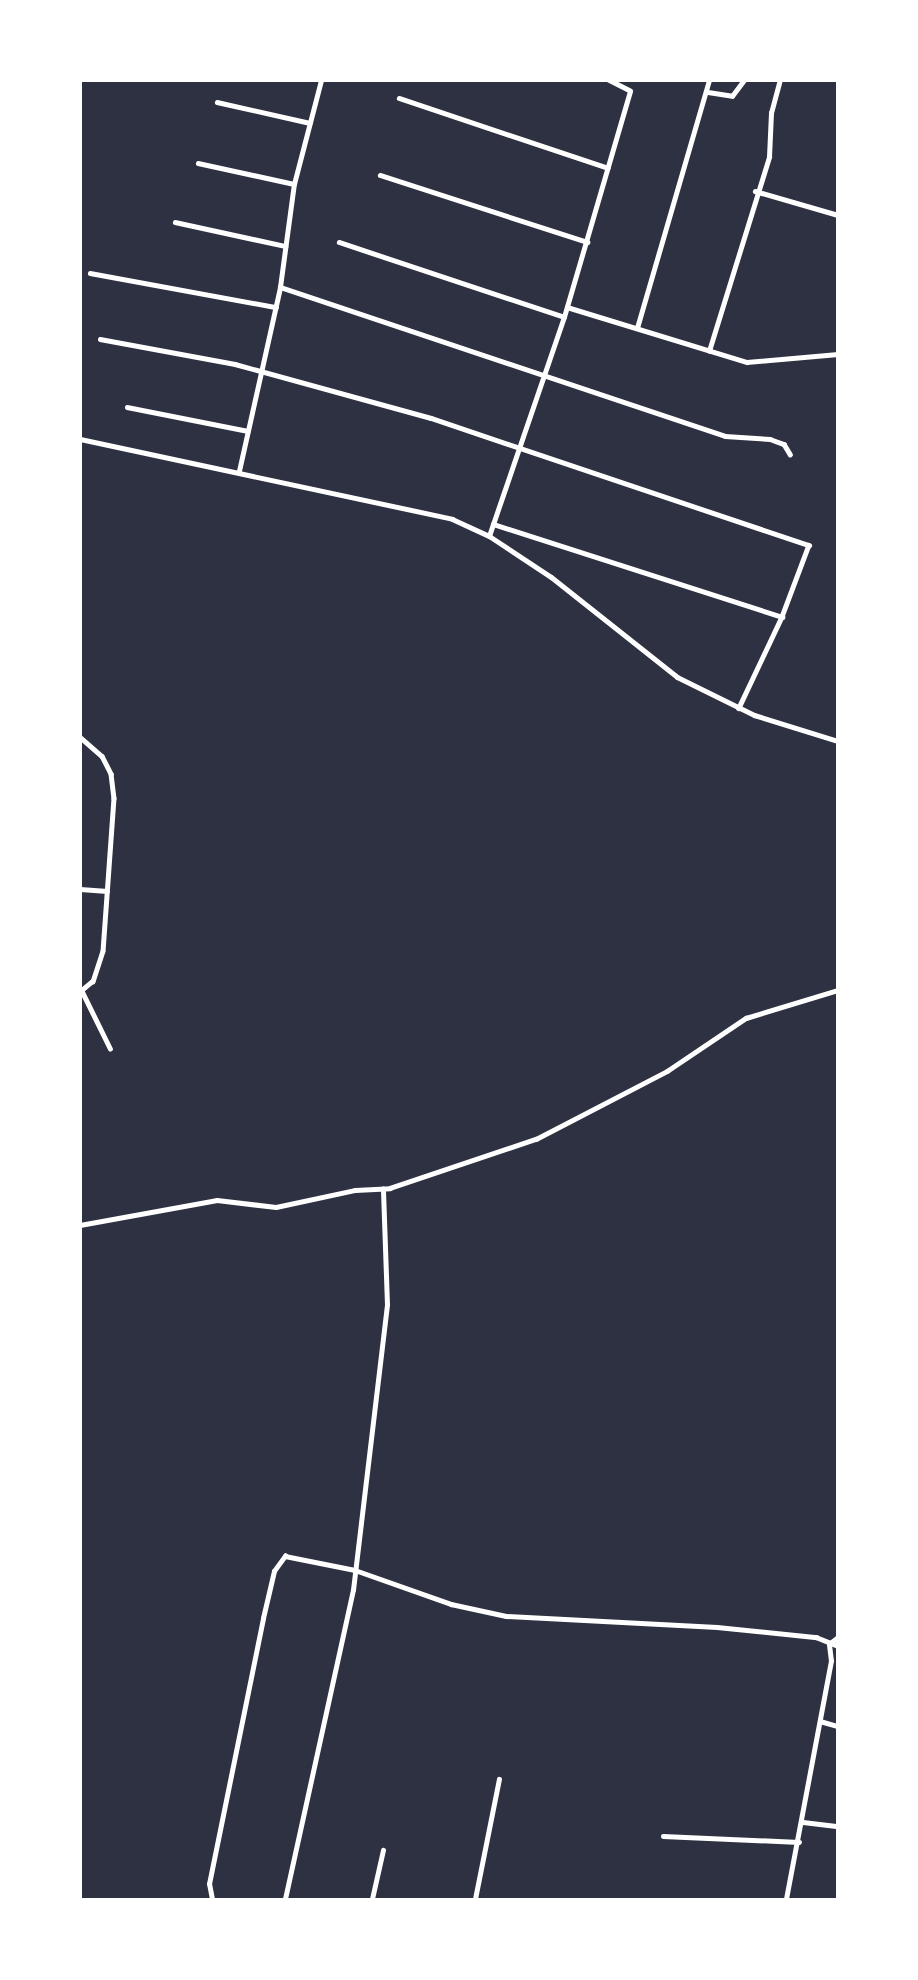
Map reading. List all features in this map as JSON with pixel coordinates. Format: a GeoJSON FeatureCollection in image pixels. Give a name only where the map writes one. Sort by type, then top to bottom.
{"type":"FeatureCollection","features":[{"type":"Feature","properties":{"kind":"street"},"geometry":{"type":"LineString","coordinates":[[239,471],[280,287],[294,184],[321,80]]}},
{"type":"Feature","properties":{"kind":"street"},"geometry":{"type":"LineString","coordinates":[[489,536],[564,317],[630,92],[601,80]]}},
{"type":"Feature","properties":{"kind":"street"},"geometry":{"type":"LineString","coordinates":[[637,328],[708,92],[709,80]]}},
{"type":"Feature","properties":{"kind":"street"},"geometry":{"type":"LineString","coordinates":[[708,92],[732,96],[744,80]]}},
{"type":"Feature","properties":{"kind":"street"},"geometry":{"type":"LineString","coordinates":[[709,351],[755,191],[769,158],[771,113],[780,80]]}},
{"type":"Feature","properties":{"kind":"street"},"geometry":{"type":"LineString","coordinates":[[399,98],[608,168]]}},
{"type":"Feature","properties":{"kind":"street"},"geometry":{"type":"LineString","coordinates":[[217,102],[310,123]]}},
{"type":"Feature","properties":{"kind":"street"},"geometry":{"type":"LineString","coordinates":[[198,163],[294,184]]}},
{"type":"Feature","properties":{"kind":"street"},"geometry":{"type":"LineString","coordinates":[[380,174],[587,242]]}},
{"type":"Feature","properties":{"kind":"street"},"geometry":{"type":"LineString","coordinates":[[755,191],[838,215]]}},
{"type":"Feature","properties":{"kind":"street"},"geometry":{"type":"LineString","coordinates":[[174,222],[285,246]]}},
{"type":"Feature","properties":{"kind":"street"},"geometry":{"type":"LineString","coordinates":[[339,242],[564,317]]}},
{"type":"Feature","properties":{"kind":"street"},"geometry":{"type":"LineString","coordinates":[[90,273],[276,307]]}},
{"type":"Feature","properties":{"kind":"street"},"geometry":{"type":"LineString","coordinates":[[280,287],[725,436],[770,439],[784,444],[790,454]]}},
{"type":"Feature","properties":{"kind":"street"},"geometry":{"type":"LineString","coordinates":[[567,307],[747,362],[838,354]]}},
{"type":"Feature","properties":{"kind":"street"},"geometry":{"type":"LineString","coordinates":[[100,339],[262,371],[519,447],[808,545],[782,617],[739,708]]}},
{"type":"Feature","properties":{"kind":"street"},"geometry":{"type":"LineString","coordinates":[[127,407],[248,431]]}},
{"type":"Feature","properties":{"kind":"street"},"geometry":{"type":"LineString","coordinates":[[80,439],[437,513],[489,536],[575,595],[665,670],[739,708],[838,741]]}},
{"type":"Feature","properties":{"kind":"street"},"geometry":{"type":"LineString","coordinates":[[494,524],[782,617]]}},
{"type":"Feature","properties":{"kind":"street"},"geometry":{"type":"LineString","coordinates":[[80,737],[103,756],[111,774],[107,891],[100,965],[81,991],[110,1048]]}},
{"type":"Feature","properties":{"kind":"street"},"geometry":{"type":"LineString","coordinates":[[80,890],[107,891]]}},
{"type":"Feature","properties":{"kind":"street"},"geometry":{"type":"LineString","coordinates":[[80,1225],[217,1200],[276,1207],[355,1190],[383,1189],[536,1139],[667,1071],[746,1018],[838,990]]}},
{"type":"Feature","properties":{"kind":"street"},"geometry":{"type":"LineString","coordinates":[[285,1899],[355,1570],[387,1306],[383,1189]]}},
{"type":"Feature","properties":{"kind":"street"},"geometry":{"type":"LineString","coordinates":[[212,1899],[209,1884],[276,1564],[292,1556],[355,1570],[451,1604],[506,1616],[717,1627],[816,1637],[829,1645],[838,1646]]}},
{"type":"Feature","properties":{"kind":"street"},"geometry":{"type":"LineString","coordinates":[[829,1645],[838,1637]]}},
{"type":"Feature","properties":{"kind":"street"},"geometry":{"type":"LineString","coordinates":[[786,1899],[803,1822],[831,1661],[829,1645]]}},
{"type":"Feature","properties":{"kind":"street"},"geometry":{"type":"LineString","coordinates":[[820,1721],[838,1727]]}},
{"type":"Feature","properties":{"kind":"street"},"geometry":{"type":"LineString","coordinates":[[475,1899],[499,1779]]}},
{"type":"Feature","properties":{"kind":"street"},"geometry":{"type":"LineString","coordinates":[[803,1822],[838,1826]]}},
{"type":"Feature","properties":{"kind":"street"},"geometry":{"type":"LineString","coordinates":[[663,1836],[799,1842]]}},
{"type":"Feature","properties":{"kind":"street"},"geometry":{"type":"LineString","coordinates":[[372,1899],[383,1850]]}}]}
